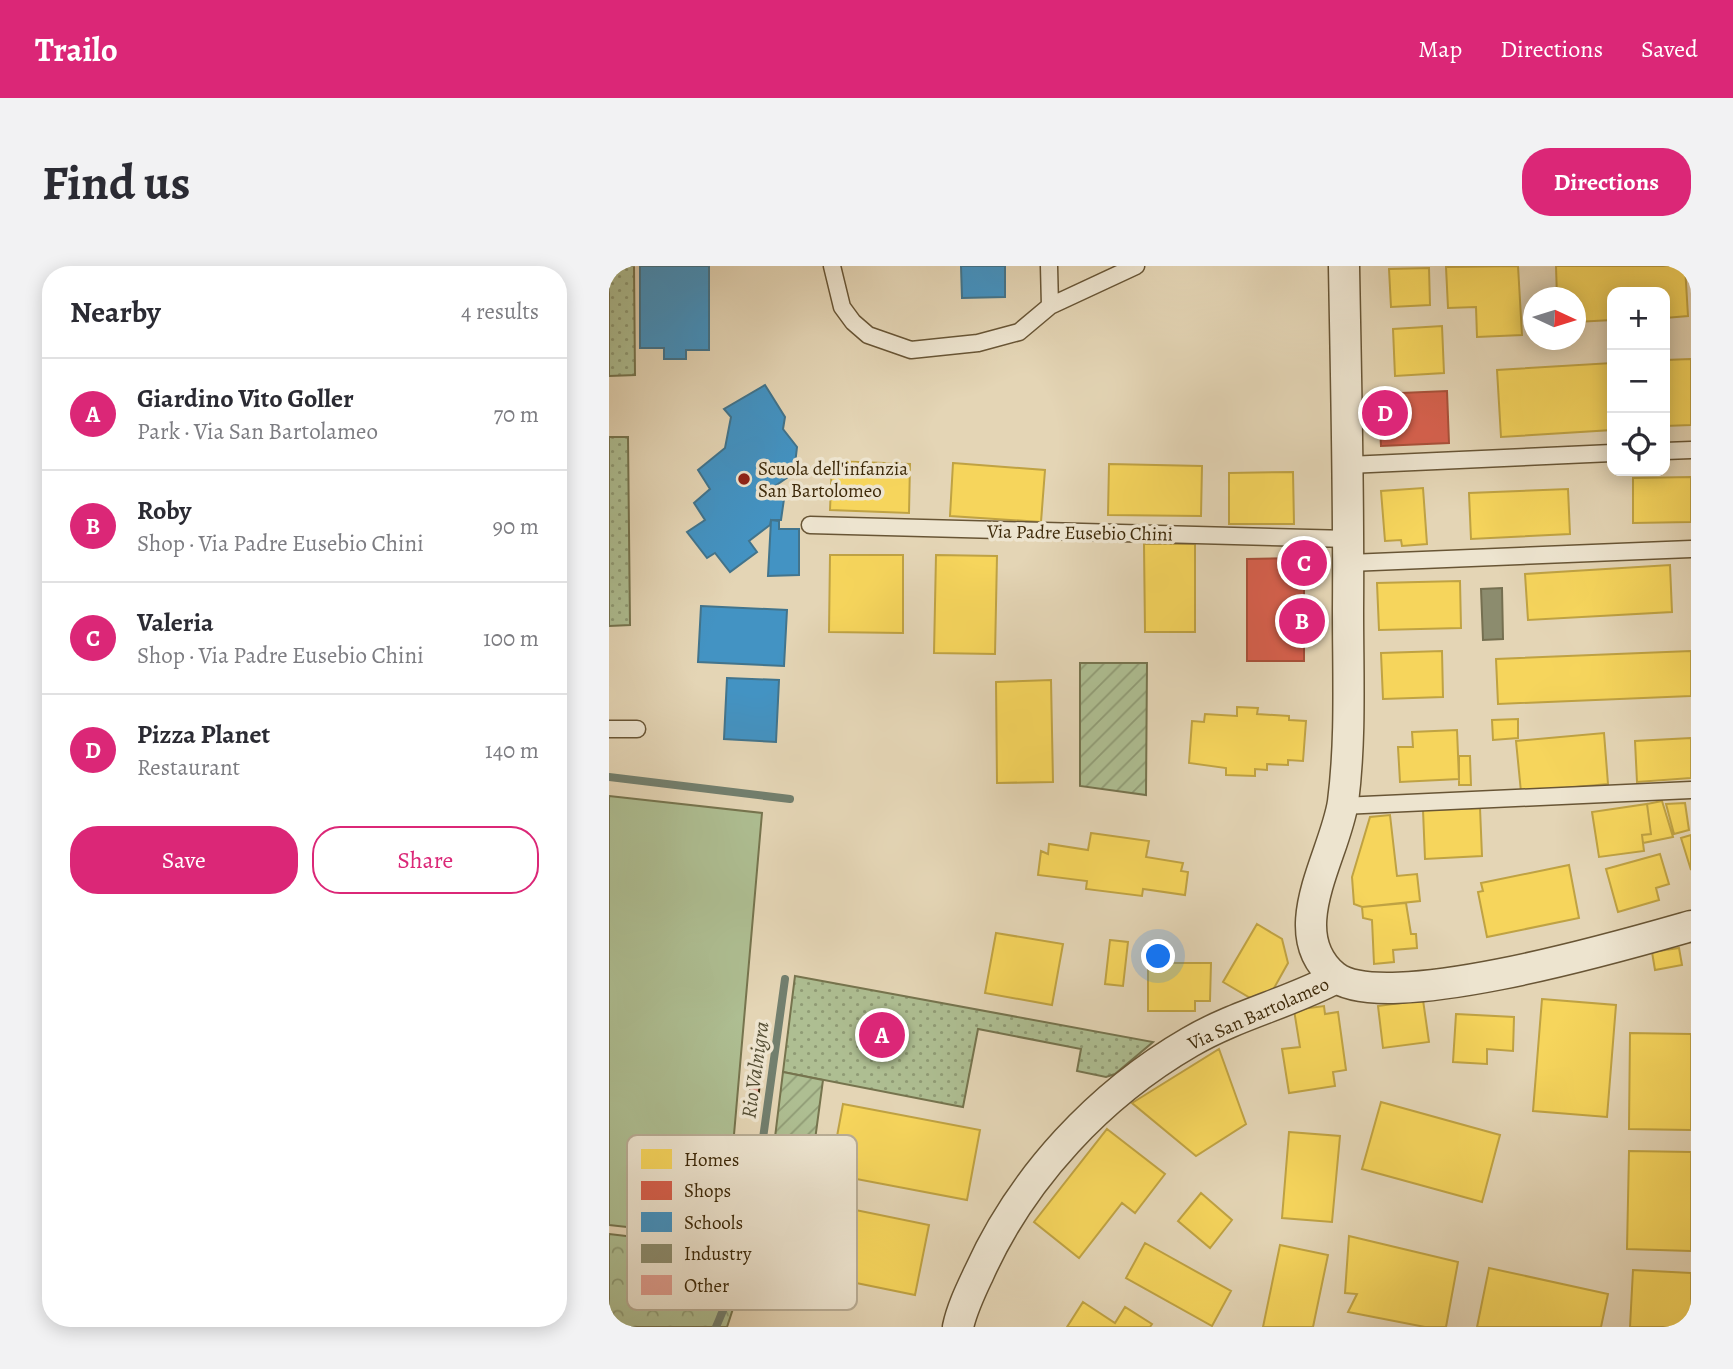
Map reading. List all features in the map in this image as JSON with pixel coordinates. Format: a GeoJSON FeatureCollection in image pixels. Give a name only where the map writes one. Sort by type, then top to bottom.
{"type":"FeatureCollection","features":[{"type":"Feature","properties":{"kind":"street"},"geometry":{"type":"LineString","coordinates":[[1336,978],[1321,963],[1310,942],[1309,921],[1342,806],[1349,725],[1344,266]]}},
{"type":"Feature","properties":{"kind":"street","name":"Via San Bartolameo"},"geometry":{"type":"LineString","coordinates":[[958,1327],[998,1230],[1084,1124],[1119,1090],[1193,1040],[1308,993],[1336,978],[1362,987],[1373,987],[1489,978],[1597,953],[1691,926]]}},
{"type":"Feature","properties":{"kind":"lane"},"geometry":{"type":"LineString","coordinates":[[832,266],[842,307],[853,322],[868,335],[911,350],[978,344],[1019,332],[1050,306],[1136,266]]}},
{"type":"Feature","properties":{"kind":"lane"},"geometry":{"type":"LineString","coordinates":[[1049,266],[1050,306]]}},
{"type":"Feature","properties":{"kind":"lane"},"geometry":{"type":"LineString","coordinates":[[1670,451],[1691,450]]}},
{"type":"Feature","properties":{"kind":"lane"},"geometry":{"type":"LineString","coordinates":[[1348,465],[1607,453]]}},
{"type":"Feature","properties":{"kind":"lane","name":"Via Padre Eusebio Chini"},"geometry":{"type":"LineString","coordinates":[[810,525],[1349,551],[1691,549]]}},
{"type":"Feature","properties":{"kind":"lane"},"geometry":{"type":"LineString","coordinates":[[609,729],[637,729]]}},
{"type":"Feature","properties":{"kind":"lane"},"geometry":{"type":"LineString","coordinates":[[1342,806],[1691,790]]}},
{"type":"Feature","properties":{"kind":"green space"},"geometry":{"type":"Polygon","coordinates":[[[609,266],[634,266],[635,375],[609,376],[609,266]]]}},
{"type":"Feature","properties":{"kind":"green space"},"geometry":{"type":"Polygon","coordinates":[[[609,437],[628,437],[630,625],[609,626],[609,437]]]}},
{"type":"Feature","properties":{"kind":"green space"},"geometry":{"type":"Polygon","coordinates":[[[1080,663],[1147,663],[1146,795],[1080,786],[1080,663]]]}},
{"type":"Feature","properties":{"kind":"green space"},"geometry":{"type":"Polygon","coordinates":[[[609,796],[762,813],[734,1135],[627,1135],[627,1227],[609,1225],[609,796]]]}},
{"type":"Feature","properties":{"kind":"green space"},"geometry":{"type":"Polygon","coordinates":[[[795,976],[1153,1042],[1115,1074],[1106,1077],[1077,1071],[1081,1049],[978,1029],[963,1107],[783,1072],[795,976]]]}},
{"type":"Feature","properties":{"kind":"green space"},"geometry":{"type":"Polygon","coordinates":[[[783,1072],[823,1080],[816,1135],[775,1135],[783,1072]]]}},
{"type":"Feature","properties":{"kind":"green space"},"geometry":{"type":"Polygon","coordinates":[[[609,1234],[627,1236],[627,1310],[733,1310],[727,1327],[609,1327],[609,1234]]]}},
{"type":"Feature","properties":{"kind":"building: Homes"},"geometry":{"type":"Polygon","coordinates":[[[1518,266],[1522,335],[1477,337],[1476,307],[1448,308],[1446,267],[1518,266]]]}},
{"type":"Feature","properties":{"kind":"building: Homes"},"geometry":{"type":"Polygon","coordinates":[[[1556,266],[1685,266],[1688,316],[1670,318],[1670,287],[1607,287],[1607,320],[1586,321],[1586,287],[1557,287],[1556,266]]]}},
{"type":"Feature","properties":{"kind":"building: Homes"},"geometry":{"type":"Polygon","coordinates":[[[1429,268],[1430,305],[1391,307],[1389,269],[1429,268]]]}},
{"type":"Feature","properties":{"kind":"building: Homes"},"geometry":{"type":"Polygon","coordinates":[[[1442,326],[1444,373],[1395,376],[1393,329],[1442,326]]]}},
{"type":"Feature","properties":{"kind":"building: Homes"},"geometry":{"type":"Polygon","coordinates":[[[1691,359],[1691,425],[1670,426],[1670,360],[1691,359]]]}},
{"type":"Feature","properties":{"kind":"building: Homes"},"geometry":{"type":"Polygon","coordinates":[[[1607,363],[1607,430],[1501,437],[1497,370],[1607,363]]]}},
{"type":"Feature","properties":{"kind":"building: Homes"},"geometry":{"type":"Polygon","coordinates":[[[832,461],[910,464],[909,513],[830,510],[832,461]]]}},
{"type":"Feature","properties":{"kind":"building: Homes"},"geometry":{"type":"Polygon","coordinates":[[[953,463],[1045,470],[1041,522],[950,516],[953,463]]]}},
{"type":"Feature","properties":{"kind":"building: Homes"},"geometry":{"type":"Polygon","coordinates":[[[1109,464],[1202,466],[1201,516],[1108,515],[1109,464]]]}},
{"type":"Feature","properties":{"kind":"building: Homes"},"geometry":{"type":"Polygon","coordinates":[[[1293,472],[1294,524],[1229,524],[1229,473],[1293,472]]]}},
{"type":"Feature","properties":{"kind":"building: Homes"},"geometry":{"type":"Polygon","coordinates":[[[1691,477],[1691,522],[1633,523],[1633,478],[1691,477]]]}},
{"type":"Feature","properties":{"kind":"building: Homes"},"geometry":{"type":"Polygon","coordinates":[[[1423,488],[1427,544],[1402,546],[1401,540],[1385,541],[1381,491],[1423,488]]]}},
{"type":"Feature","properties":{"kind":"building: Homes"},"geometry":{"type":"Polygon","coordinates":[[[1568,489],[1570,534],[1471,539],[1469,493],[1568,489]]]}},
{"type":"Feature","properties":{"kind":"building: Homes"},"geometry":{"type":"Polygon","coordinates":[[[1144,544],[1195,544],[1195,632],[1145,632],[1144,544]]]}},
{"type":"Feature","properties":{"kind":"building: Homes"},"geometry":{"type":"Polygon","coordinates":[[[830,555],[903,555],[903,633],[829,632],[830,555]]]}},
{"type":"Feature","properties":{"kind":"building: Homes"},"geometry":{"type":"Polygon","coordinates":[[[936,555],[997,556],[995,654],[934,653],[936,555]]]}},
{"type":"Feature","properties":{"kind":"building: Homes"},"geometry":{"type":"Polygon","coordinates":[[[1670,565],[1672,612],[1528,620],[1525,574],[1670,565]]]}},
{"type":"Feature","properties":{"kind":"building: Homes"},"geometry":{"type":"Polygon","coordinates":[[[1460,581],[1461,628],[1379,630],[1377,583],[1460,581]]]}},
{"type":"Feature","properties":{"kind":"building: Homes"},"geometry":{"type":"Polygon","coordinates":[[[1442,651],[1443,697],[1383,699],[1381,653],[1442,651]]]}},
{"type":"Feature","properties":{"kind":"building: Homes"},"geometry":{"type":"Polygon","coordinates":[[[1691,651],[1691,696],[1498,704],[1496,659],[1691,651]]]}},
{"type":"Feature","properties":{"kind":"building: Homes"},"geometry":{"type":"Polygon","coordinates":[[[1051,680],[1053,782],[997,783],[996,682],[1051,680]]]}},
{"type":"Feature","properties":{"kind":"building: Homes"},"geometry":{"type":"Polygon","coordinates":[[[1237,707],[1258,708],[1257,714],[1289,716],[1289,720],[1306,721],[1303,761],[1288,760],[1288,765],[1267,764],[1267,770],[1255,769],[1255,776],[1226,775],[1226,768],[1189,763],[1192,721],[1204,722],[1205,714],[1237,716],[1237,707]]]}},
{"type":"Feature","properties":{"kind":"building: Homes"},"geometry":{"type":"Polygon","coordinates":[[[1518,719],[1518,738],[1493,740],[1492,720],[1518,719]]]}},
{"type":"Feature","properties":{"kind":"building: Homes"},"geometry":{"type":"Polygon","coordinates":[[[1457,730],[1459,779],[1400,782],[1398,747],[1413,747],[1412,732],[1457,730]]]}},
{"type":"Feature","properties":{"kind":"building: Homes"},"geometry":{"type":"Polygon","coordinates":[[[1604,733],[1608,784],[1521,792],[1516,741],[1604,733]]]}},
{"type":"Feature","properties":{"kind":"building: Homes"},"geometry":{"type":"Polygon","coordinates":[[[1691,738],[1691,778],[1637,782],[1635,741],[1691,738]]]}},
{"type":"Feature","properties":{"kind":"building: Homes"},"geometry":{"type":"Polygon","coordinates":[[[1459,756],[1470,756],[1471,785],[1459,785],[1459,756]]]}},
{"type":"Feature","properties":{"kind":"building: Homes"},"geometry":{"type":"Polygon","coordinates":[[[1662,801],[1673,837],[1643,843],[1642,835],[1651,834],[1647,804],[1662,801]]]}},
{"type":"Feature","properties":{"kind":"building: Homes"},"geometry":{"type":"Polygon","coordinates":[[[1685,803],[1689,830],[1674,834],[1666,804],[1685,803]]]}},
{"type":"Feature","properties":{"kind":"building: Homes"},"geometry":{"type":"Polygon","coordinates":[[[1647,804],[1651,834],[1642,835],[1644,851],[1599,857],[1592,812],[1647,804]]]}},
{"type":"Feature","properties":{"kind":"building: Homes"},"geometry":{"type":"Polygon","coordinates":[[[1480,808],[1482,856],[1425,859],[1423,810],[1480,808]]]}},
{"type":"Feature","properties":{"kind":"building: Homes"},"geometry":{"type":"Polygon","coordinates":[[[1390,815],[1397,876],[1417,874],[1420,901],[1362,907],[1354,904],[1352,877],[1370,817],[1390,815]]]}},
{"type":"Feature","properties":{"kind":"building: Homes"},"geometry":{"type":"Polygon","coordinates":[[[1091,833],[1149,841],[1146,857],[1183,863],[1181,871],[1188,872],[1185,895],[1143,889],[1142,896],[1086,889],[1087,881],[1038,875],[1041,851],[1048,854],[1049,844],[1088,850],[1091,833]]]}},
{"type":"Feature","properties":{"kind":"building: Homes"},"geometry":{"type":"Polygon","coordinates":[[[1691,835],[1691,870],[1681,838],[1691,835]]]}},
{"type":"Feature","properties":{"kind":"building: Homes"},"geometry":{"type":"Polygon","coordinates":[[[1660,854],[1669,884],[1656,888],[1659,900],[1618,912],[1606,869],[1660,854]]]}},
{"type":"Feature","properties":{"kind":"building: Homes"},"geometry":{"type":"Polygon","coordinates":[[[1569,865],[1579,918],[1487,937],[1478,892],[1483,891],[1481,883],[1569,865]]]}},
{"type":"Feature","properties":{"kind":"building: Homes"},"geometry":{"type":"Polygon","coordinates":[[[1406,903],[1411,934],[1416,934],[1417,948],[1393,950],[1394,962],[1374,964],[1372,920],[1363,918],[1362,907],[1406,903]]]}},
{"type":"Feature","properties":{"kind":"building: Homes"},"geometry":{"type":"Polygon","coordinates":[[[1257,924],[1282,939],[1288,963],[1264,1006],[1223,982],[1257,924]]]}},
{"type":"Feature","properties":{"kind":"building: Homes"},"geometry":{"type":"Polygon","coordinates":[[[996,933],[1063,944],[1052,1005],[985,993],[996,933]]]}},
{"type":"Feature","properties":{"kind":"building: Homes"},"geometry":{"type":"Polygon","coordinates":[[[1110,940],[1128,942],[1123,986],[1105,984],[1110,940]]]}},
{"type":"Feature","properties":{"kind":"building: Homes"},"geometry":{"type":"Polygon","coordinates":[[[1679,948],[1682,965],[1655,970],[1652,952],[1679,948]]]}},
{"type":"Feature","properties":{"kind":"building: Homes"},"geometry":{"type":"Polygon","coordinates":[[[1148,963],[1211,963],[1210,1001],[1195,1001],[1195,1011],[1148,1011],[1148,963]]]}},
{"type":"Feature","properties":{"kind":"building: Homes"},"geometry":{"type":"Polygon","coordinates":[[[1542,999],[1616,1005],[1607,1117],[1533,1111],[1542,999]]]}},
{"type":"Feature","properties":{"kind":"building: Homes"},"geometry":{"type":"Polygon","coordinates":[[[1423,1000],[1429,1042],[1383,1048],[1378,1006],[1423,1000]]]}},
{"type":"Feature","properties":{"kind":"building: Homes"},"geometry":{"type":"Polygon","coordinates":[[[1324,1006],[1325,1014],[1338,1012],[1346,1070],[1333,1072],[1335,1086],[1289,1093],[1282,1049],[1300,1047],[1294,1010],[1324,1006]]]}},
{"type":"Feature","properties":{"kind":"building: Homes"},"geometry":{"type":"Polygon","coordinates":[[[1456,1014],[1514,1017],[1513,1051],[1487,1049],[1487,1064],[1453,1062],[1456,1014]]]}},
{"type":"Feature","properties":{"kind":"building: Homes"},"geometry":{"type":"Polygon","coordinates":[[[1630,1033],[1691,1034],[1691,1130],[1629,1129],[1630,1033]]]}},
{"type":"Feature","properties":{"kind":"building: Homes"},"geometry":{"type":"Polygon","coordinates":[[[1219,1049],[1246,1124],[1196,1156],[1132,1103],[1219,1049]]]}},
{"type":"Feature","properties":{"kind":"building: Homes"},"geometry":{"type":"Polygon","coordinates":[[[1381,1102],[1500,1135],[1482,1202],[1362,1169],[1381,1102]]]}},
{"type":"Feature","properties":{"kind":"building: Homes"},"geometry":{"type":"Polygon","coordinates":[[[843,1104],[980,1130],[967,1200],[857,1179],[857,1135],[837,1135],[843,1104]]]}},
{"type":"Feature","properties":{"kind":"building: Homes"},"geometry":{"type":"Polygon","coordinates":[[[1107,1129],[1165,1174],[1135,1213],[1122,1203],[1079,1258],[1034,1222],[1107,1129]]]}},
{"type":"Feature","properties":{"kind":"building: Homes"},"geometry":{"type":"Polygon","coordinates":[[[1289,1132],[1340,1136],[1332,1222],[1282,1218],[1289,1132]]]}},
{"type":"Feature","properties":{"kind":"building: Homes"},"geometry":{"type":"Polygon","coordinates":[[[1629,1151],[1691,1152],[1691,1251],[1627,1249],[1629,1151]]]}},
{"type":"Feature","properties":{"kind":"building: Homes"},"geometry":{"type":"Polygon","coordinates":[[[1201,1193],[1232,1220],[1210,1248],[1178,1221],[1201,1193]]]}},
{"type":"Feature","properties":{"kind":"building: Homes"},"geometry":{"type":"Polygon","coordinates":[[[857,1210],[929,1225],[915,1295],[857,1283],[857,1210]]]}},
{"type":"Feature","properties":{"kind":"building: Homes"},"geometry":{"type":"Polygon","coordinates":[[[1349,1236],[1458,1262],[1446,1327],[1425,1327],[1348,1312],[1357,1294],[1345,1293],[1349,1236]]]}},
{"type":"Feature","properties":{"kind":"building: Homes"},"geometry":{"type":"Polygon","coordinates":[[[1145,1243],[1231,1291],[1212,1326],[1126,1278],[1145,1243]]]}},
{"type":"Feature","properties":{"kind":"building: Homes"},"geometry":{"type":"Polygon","coordinates":[[[1280,1245],[1328,1255],[1313,1327],[1263,1327],[1280,1245]]]}},
{"type":"Feature","properties":{"kind":"building: Homes"},"geometry":{"type":"Polygon","coordinates":[[[1489,1268],[1608,1294],[1601,1327],[1477,1327],[1489,1268]]]}},
{"type":"Feature","properties":{"kind":"building: Homes"},"geometry":{"type":"Polygon","coordinates":[[[1633,1270],[1691,1273],[1691,1327],[1630,1327],[1633,1270]]]}},
{"type":"Feature","properties":{"kind":"building: Homes"},"geometry":{"type":"Polygon","coordinates":[[[1083,1302],[1115,1323],[1125,1307],[1152,1324],[1150,1327],[1067,1327],[1083,1302]]]}},
{"type":"Feature","properties":{"kind":"building: Shops"},"geometry":{"type":"Polygon","coordinates":[[[1447,391],[1449,443],[1381,446],[1378,394],[1447,391]]]}},
{"type":"Feature","properties":{"kind":"building: Shops"},"geometry":{"type":"Polygon","coordinates":[[[1304,558],[1304,661],[1247,661],[1247,559],[1304,558]]]}},
{"type":"Feature","properties":{"kind":"building: Schools"},"geometry":{"type":"Polygon","coordinates":[[[640,266],[709,266],[709,350],[686,350],[686,359],[664,359],[664,348],[640,348],[640,266]]]}},
{"type":"Feature","properties":{"kind":"building: Schools"},"geometry":{"type":"Polygon","coordinates":[[[961,266],[1005,266],[1005,297],[962,298],[961,266]]]}},
{"type":"Feature","properties":{"kind":"building: Schools","name":"Scuola dell'infanzia San Bartolomeo"},"geometry":{"type":"Polygon","coordinates":[[[765,385],[785,417],[783,429],[797,447],[794,473],[775,486],[775,490],[785,492],[781,520],[771,520],[770,525],[749,541],[757,552],[730,572],[715,553],[707,558],[687,532],[705,520],[694,503],[710,489],[698,470],[725,448],[731,417],[724,409],[765,385]]]}},
{"type":"Feature","properties":{"kind":"building: Schools"},"geometry":{"type":"Polygon","coordinates":[[[771,520],[779,521],[779,529],[799,529],[799,575],[768,576],[771,520]]]}},
{"type":"Feature","properties":{"kind":"building: Schools"},"geometry":{"type":"Polygon","coordinates":[[[701,606],[787,610],[784,666],[698,662],[701,606]]]}},
{"type":"Feature","properties":{"kind":"building: Schools"},"geometry":{"type":"Polygon","coordinates":[[[727,678],[779,680],[776,742],[724,739],[727,678]]]}},
{"type":"Feature","properties":{"kind":"building: Industry"},"geometry":{"type":"Polygon","coordinates":[[[1502,588],[1503,639],[1483,640],[1481,589],[1502,588]]]}},
{"type":"Feature","properties":{"kind":"building: Other"},"geometry":{"type":"Polygon","coordinates":[[[752,1067],[762,1068],[756,1115],[746,1114],[752,1067]]]}},
{"type":"Feature","properties":{"kind":"waterway","name":"Rio Valnigra"},"geometry":{"type":"LineString","coordinates":[[609,777],[790,799]]}},
{"type":"Feature","properties":{"kind":"waterway","name":"Rio Valnigra"},"geometry":{"type":"LineString","coordinates":[[763,1135],[785,979]]}},
{"type":"Feature","properties":{"kind":"waterway","name":"Rio Valnigra"},"geometry":{"type":"LineString","coordinates":[[716,1327],[723,1310]]}},
{"type":"Feature","properties":{"kind":"place","name":"Pizza Planet"},"geometry":{"type":"Point","coordinates":[1385,413]}},
{"type":"Feature","properties":{"kind":"place","name":"Scuola dell'infanzia San Bartolomeo"},"geometry":{"type":"Point","coordinates":[744,479]}},
{"type":"Feature","properties":{"kind":"place","name":"Valeria"},"geometry":{"type":"Point","coordinates":[1304,563]}},
{"type":"Feature","properties":{"kind":"place","name":"Roby"},"geometry":{"type":"Point","coordinates":[1302,621]}},
{"type":"Feature","properties":{"kind":"place","name":"Giardino Vito Goller"},"geometry":{"type":"Point","coordinates":[882,1035]}}]}
